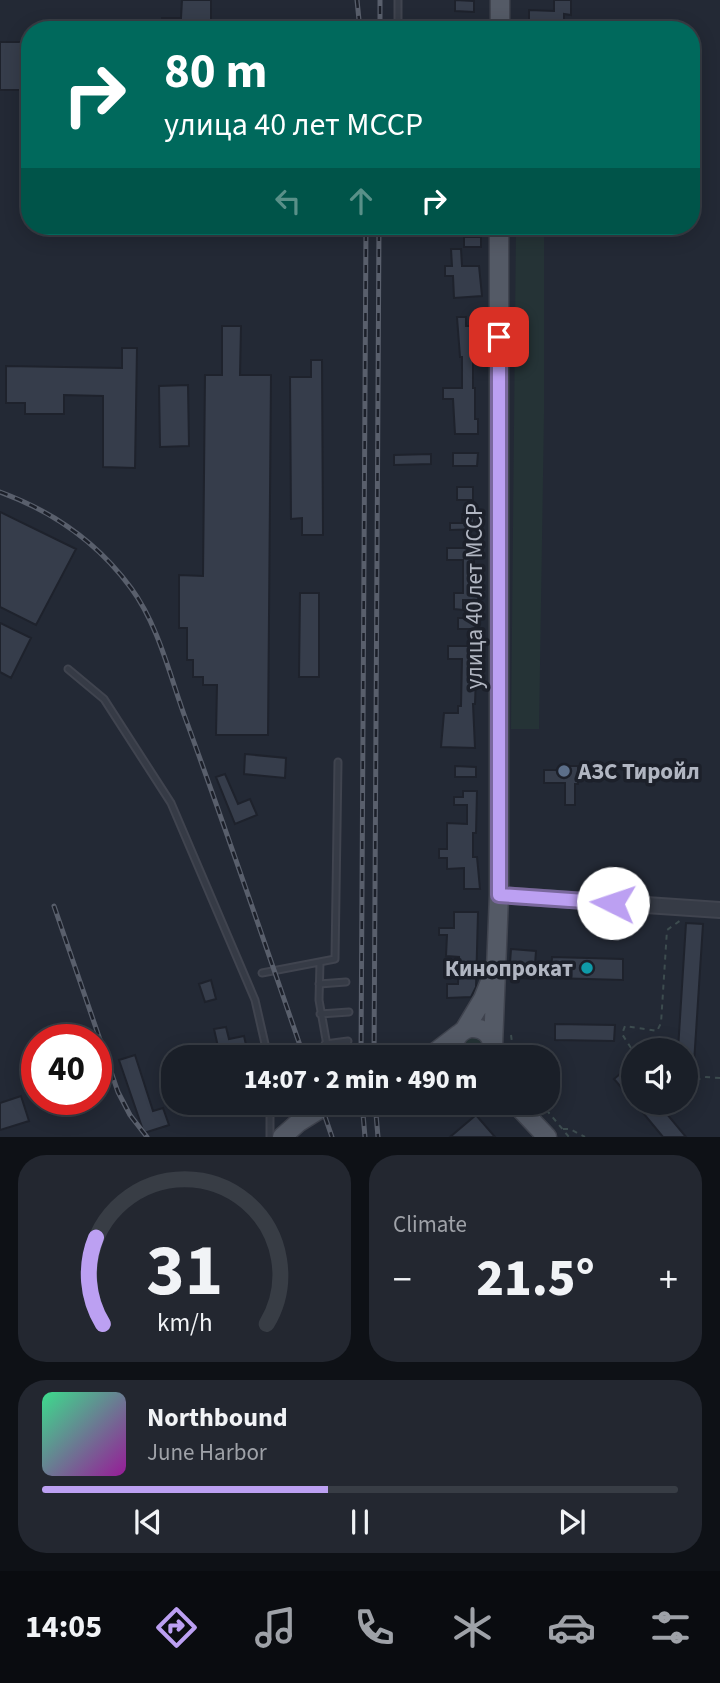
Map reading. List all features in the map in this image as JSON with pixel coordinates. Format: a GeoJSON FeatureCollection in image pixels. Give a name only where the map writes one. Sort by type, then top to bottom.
{"type":"FeatureCollection","features":[{"type":"Feature","properties":{"kind":"main road"},"geometry":{"type":"LineString","coordinates":[[500,0],[500,21]]}},
{"type":"Feature","properties":{"kind":"main road","name":"улица 40 лет МССР"},"geometry":{"type":"LineString","coordinates":[[493,1045],[499,895],[499,235]]}},
{"type":"Feature","properties":{"kind":"main road","name":"улица 40 лет МССР"},"geometry":{"type":"LineString","coordinates":[[462,1032],[483,999],[496,966]]}},
{"type":"Feature","properties":{"kind":"main road"},"geometry":{"type":"LineString","coordinates":[[445,1045],[462,1032],[481,1029],[489,1035],[491,1045]]}},
{"type":"Feature","properties":{"kind":"main road"},"geometry":{"type":"LineString","coordinates":[[455,1045],[462,1032]]}},
{"type":"Feature","properties":{"kind":"main road"},"geometry":{"type":"LineString","coordinates":[[282,1137],[310,1115]]}},
{"type":"Feature","properties":{"kind":"main road"},"geometry":{"type":"LineString","coordinates":[[537,1115],[554,1133]]}},
{"type":"Feature","properties":{"kind":"street"},"geometry":{"type":"LineString","coordinates":[[499,895],[720,911]]}},
{"type":"Feature","properties":{"kind":"lane"},"geometry":{"type":"LineString","coordinates":[[398,0],[398,21]]}},
{"type":"Feature","properties":{"kind":"lane"},"geometry":{"type":"LineString","coordinates":[[68,669],[104,699],[171,803],[255,1000],[265,1045]]}},
{"type":"Feature","properties":{"kind":"lane"},"geometry":{"type":"LineString","coordinates":[[262,973],[335,959],[338,762]]}},
{"type":"Feature","properties":{"kind":"lane"},"geometry":{"type":"LineString","coordinates":[[320,962],[320,1014],[325,1044],[348,1041]]}},
{"type":"Feature","properties":{"kind":"lane"},"geometry":{"type":"LineString","coordinates":[[319,984],[346,982]]}},
{"type":"Feature","properties":{"kind":"lane"},"geometry":{"type":"LineString","coordinates":[[320,1014],[349,1012]]}},
{"type":"Feature","properties":{"kind":"lane"},"geometry":{"type":"LineString","coordinates":[[270,1115],[270,1137]]}},
{"type":"Feature","properties":{"kind":"path"},"geometry":{"type":"LineString","coordinates":[[625,1038],[622,1034],[625,1026],[657,1031],[661,1023],[667,930],[687,917],[690,908]]}},
{"type":"Feature","properties":{"kind":"path"},"geometry":{"type":"LineString","coordinates":[[511,1035],[512,1045]]}},
{"type":"Feature","properties":{"kind":"path"},"geometry":{"type":"LineString","coordinates":[[698,1079],[720,1078]]}},
{"type":"Feature","properties":{"kind":"path"},"geometry":{"type":"LineString","coordinates":[[537,1115],[554,1133],[569,1137]]}},
{"type":"Feature","properties":{"kind":"path"},"geometry":{"type":"LineString","coordinates":[[554,1133],[570,1129],[584,1137]]}},
{"type":"Feature","properties":{"kind":"shaded area"},"geometry":{"type":"Polygon","coordinates":[[[516,235],[544,235],[539,729],[511,729],[516,235]]]}},
{"type":"Feature","properties":{"kind":"shaded area"},"geometry":{"type":"Polygon","coordinates":[[[480,1035],[485,1045],[462,1045],[466,1037],[480,1035]]]}},
{"type":"Feature","properties":{"kind":"building"},"geometry":{"type":"Polygon","coordinates":[[[182,0],[211,0],[211,21],[162,21],[162,18],[181,18],[182,0]]]}},
{"type":"Feature","properties":{"kind":"building"},"geometry":{"type":"Polygon","coordinates":[[[455,0],[474,1],[474,12],[455,11],[455,0]]]}},
{"type":"Feature","properties":{"kind":"building"},"geometry":{"type":"Polygon","coordinates":[[[554,0],[571,0],[571,15],[564,14],[564,21],[529,21],[529,10],[554,11],[554,0]]]}},
{"type":"Feature","properties":{"kind":"building"},"geometry":{"type":"Polygon","coordinates":[[[0,42],[21,42],[21,90],[0,90],[0,42]]]}},
{"type":"Feature","properties":{"kind":"building"},"geometry":{"type":"Polygon","coordinates":[[[464,237],[481,237],[481,247],[464,247],[464,237]]]}},
{"type":"Feature","properties":{"kind":"building"},"geometry":{"type":"Polygon","coordinates":[[[451,249],[461,249],[462,266],[479,266],[482,296],[454,298],[453,276],[445,276],[445,266],[452,266],[451,249]]]}},
{"type":"Feature","properties":{"kind":"building"},"geometry":{"type":"Polygon","coordinates":[[[457,317],[466,317],[466,326],[480,326],[479,357],[473,357],[478,434],[455,434],[453,399],[443,399],[443,388],[462,388],[462,357],[457,317]]]}},
{"type":"Feature","properties":{"kind":"building"},"geometry":{"type":"Polygon","coordinates":[[[222,326],[241,326],[240,375],[271,375],[268,735],[216,735],[217,685],[203,685],[203,677],[193,677],[193,660],[187,660],[187,628],[179,628],[179,575],[203,576],[205,375],[222,375],[222,326]]]}},
{"type":"Feature","properties":{"kind":"building"},"geometry":{"type":"Polygon","coordinates":[[[122,348],[137,348],[135,468],[103,467],[103,396],[64,395],[64,414],[25,414],[25,403],[6,403],[6,366],[122,368],[122,348]]]}},
{"type":"Feature","properties":{"kind":"building"},"geometry":{"type":"Polygon","coordinates":[[[311,360],[322,360],[323,535],[302,535],[302,518],[291,519],[290,377],[311,377],[311,360]]]}},
{"type":"Feature","properties":{"kind":"building"},"geometry":{"type":"Polygon","coordinates":[[[188,385],[189,446],[160,447],[159,386],[188,385]]]}},
{"type":"Feature","properties":{"kind":"building"},"geometry":{"type":"Polygon","coordinates":[[[453,453],[478,453],[477,466],[453,466],[453,453]]]}},
{"type":"Feature","properties":{"kind":"building"},"geometry":{"type":"Polygon","coordinates":[[[431,454],[431,464],[394,465],[394,455],[431,454]]]}},
{"type":"Feature","properties":{"kind":"building"},"geometry":{"type":"Polygon","coordinates":[[[457,487],[473,487],[473,500],[457,500],[457,487]]]}},
{"type":"Feature","properties":{"kind":"building"},"geometry":{"type":"Polygon","coordinates":[[[0,512],[76,549],[36,625],[0,607],[0,512]]]}},
{"type":"Feature","properties":{"kind":"building"},"geometry":{"type":"Polygon","coordinates":[[[462,514],[474,514],[474,523],[480,523],[480,529],[450,530],[450,523],[462,523],[462,514]]]}},
{"type":"Feature","properties":{"kind":"building"},"geometry":{"type":"Polygon","coordinates":[[[447,548],[474,548],[479,600],[463,600],[463,610],[454,609],[454,593],[463,593],[463,560],[447,560],[447,548]]]}},
{"type":"Feature","properties":{"kind":"building"},"geometry":{"type":"Polygon","coordinates":[[[300,593],[319,593],[319,677],[299,677],[300,593]]]}},
{"type":"Feature","properties":{"kind":"building"},"geometry":{"type":"Polygon","coordinates":[[[458,618],[478,618],[478,629],[458,629],[458,618]]]}},
{"type":"Feature","properties":{"kind":"building"},"geometry":{"type":"Polygon","coordinates":[[[0,623],[31,638],[11,678],[0,672],[0,623]]]}},
{"type":"Feature","properties":{"kind":"building"},"geometry":{"type":"Polygon","coordinates":[[[448,646],[477,646],[473,704],[475,748],[441,747],[444,713],[458,713],[458,706],[461,706],[462,659],[448,659],[448,646]]]}},
{"type":"Feature","properties":{"kind":"building"},"geometry":{"type":"Polygon","coordinates":[[[245,754],[286,758],[285,778],[244,774],[245,754]]]}},
{"type":"Feature","properties":{"kind":"building"},"geometry":{"type":"Polygon","coordinates":[[[455,766],[476,767],[476,777],[455,777],[455,766]]]}},
{"type":"Feature","properties":{"kind":"building"},"geometry":{"type":"Polygon","coordinates":[[[567,766],[578,766],[575,805],[565,805],[565,783],[544,783],[544,770],[567,770],[567,766]]]}},
{"type":"Feature","properties":{"kind":"building"},"geometry":{"type":"Polygon","coordinates":[[[225,774],[238,804],[250,799],[257,815],[235,824],[216,777],[225,774]]]}},
{"type":"Feature","properties":{"kind":"building"},"geometry":{"type":"Polygon","coordinates":[[[463,791],[477,791],[473,857],[477,857],[480,889],[464,889],[464,868],[447,869],[447,858],[439,858],[439,849],[447,849],[447,823],[467,824],[467,805],[454,805],[454,797],[463,797],[463,791]]]}},
{"type":"Feature","properties":{"kind":"building"},"geometry":{"type":"Polygon","coordinates":[[[454,912],[478,912],[476,987],[471,997],[447,998],[447,984],[458,984],[459,957],[446,956],[447,935],[439,935],[439,928],[454,928],[454,912]]]}},
{"type":"Feature","properties":{"kind":"building"},"geometry":{"type":"Polygon","coordinates":[[[686,923],[703,924],[696,1038],[679,1038],[686,923]]]}},
{"type":"Feature","properties":{"kind":"building"},"geometry":{"type":"Polygon","coordinates":[[[511,949],[536,951],[534,979],[509,977],[511,949]]]}},
{"type":"Feature","properties":{"kind":"building","name":"Кинопрокат"},"geometry":{"type":"Polygon","coordinates":[[[552,957],[623,959],[623,980],[551,978],[552,957]]]}},
{"type":"Feature","properties":{"kind":"building"},"geometry":{"type":"Polygon","coordinates":[[[211,980],[216,999],[205,1002],[199,984],[211,980]]]}},
{"type":"Feature","properties":{"kind":"building"},"geometry":{"type":"Polygon","coordinates":[[[555,1024],[615,1025],[614,1041],[555,1040],[555,1024]]]}},
{"type":"Feature","properties":{"kind":"building"},"geometry":{"type":"Polygon","coordinates":[[[226,1027],[229,1039],[244,1036],[246,1045],[218,1045],[214,1029],[226,1027]]]}},
{"type":"Feature","properties":{"kind":"building"},"geometry":{"type":"Polygon","coordinates":[[[135,1055],[153,1111],[161,1109],[161,1115],[165,1115],[169,1125],[144,1133],[119,1060],[135,1055]]]}},
{"type":"Feature","properties":{"kind":"building"},"geometry":{"type":"Polygon","coordinates":[[[621,1073],[621,1087],[614,1079],[621,1073]]]}},
{"type":"Feature","properties":{"kind":"building"},"geometry":{"type":"Polygon","coordinates":[[[21,1096],[21,1115],[27,1115],[29,1121],[0,1130],[0,1103],[21,1096]]]}},
{"type":"Feature","properties":{"kind":"building"},"geometry":{"type":"Polygon","coordinates":[[[476,1115],[495,1137],[450,1137],[476,1115]]]}},
{"type":"Feature","properties":{"kind":"building"},"geometry":{"type":"Polygon","coordinates":[[[645,1115],[668,1115],[686,1137],[663,1137],[645,1115]]]}},
{"type":"Feature","properties":{"kind":"railway"},"geometry":{"type":"LineString","coordinates":[[357,0],[359,21]]}},
{"type":"Feature","properties":{"kind":"railway"},"geometry":{"type":"LineString","coordinates":[[380,0],[380,21]]}},
{"type":"Feature","properties":{"kind":"railway"},"geometry":{"type":"LineString","coordinates":[[361,1045],[366,235]]}},
{"type":"Feature","properties":{"kind":"railway"},"geometry":{"type":"LineString","coordinates":[[374,1045],[379,235]]}},
{"type":"Feature","properties":{"kind":"railway"},"geometry":{"type":"LineString","coordinates":[[0,492],[38,509],[73,530],[118,572],[141,603],[163,652],[300,1045]]}},
{"type":"Feature","properties":{"kind":"railway"},"geometry":{"type":"LineString","coordinates":[[54,906],[118,1092],[130,1115],[147,1137]]}},
{"type":"Feature","properties":{"kind":"railway"},"geometry":{"type":"LineString","coordinates":[[324,1115],[332,1137]]}},
{"type":"Feature","properties":{"kind":"railway"},"geometry":{"type":"LineString","coordinates":[[363,1115],[365,1137]]}},
{"type":"Feature","properties":{"kind":"railway"},"geometry":{"type":"LineString","coordinates":[[376,1115],[378,1137]]}},
{"type":"Feature","properties":{"kind":"place","name":"АЗС Тиройл"},"geometry":{"type":"Point","coordinates":[564,771]}},
{"type":"Feature","properties":{"kind":"place","name":"Кинопрокат"},"geometry":{"type":"Point","coordinates":[587,968]}},
{"type":"Feature","properties":{"kind":"route"},"geometry":{"type":"LineString","coordinates":[[499,337],[499,895],[613,903]]}}]}
